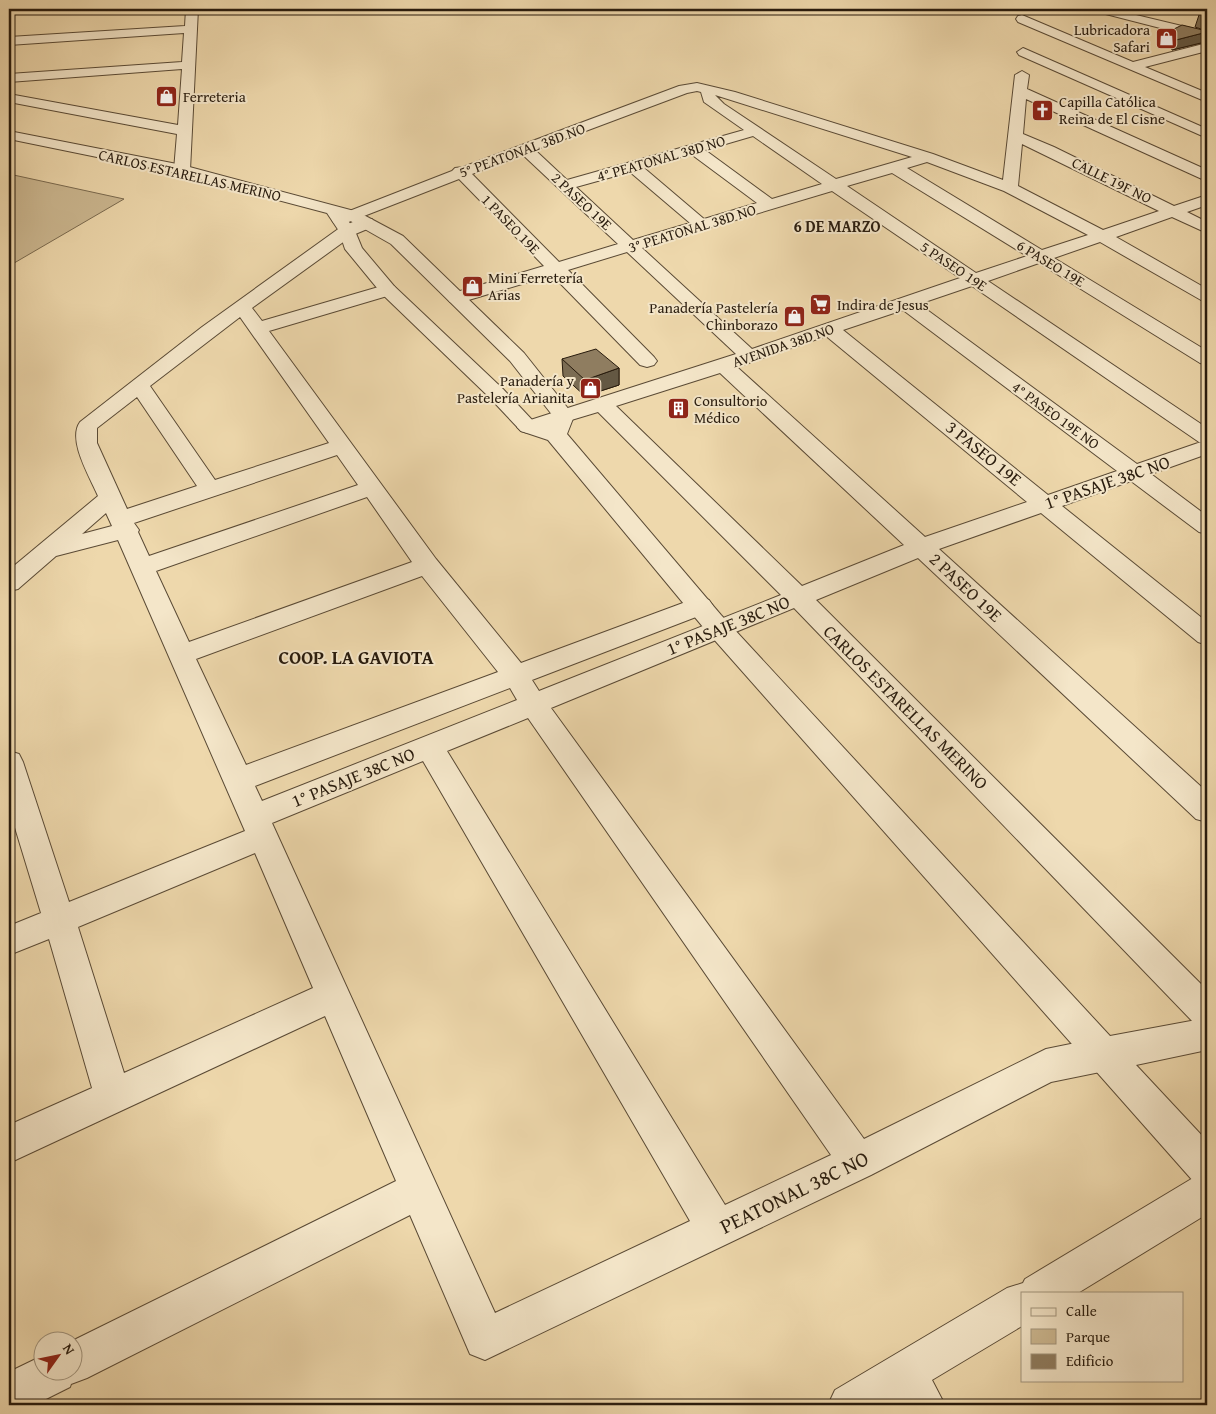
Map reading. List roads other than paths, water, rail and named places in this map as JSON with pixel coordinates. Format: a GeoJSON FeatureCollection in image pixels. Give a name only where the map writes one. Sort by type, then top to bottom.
{"type":"FeatureCollection","features":[{"type":"Feature","properties":{"kind":"street"},"geometry":{"type":"LineString","coordinates":[[182,170],[192,9]]}},
{"type":"Feature","properties":{"kind":"street"},"geometry":{"type":"LineString","coordinates":[[1098,9],[1207,36]]}},
{"type":"Feature","properties":{"kind":"street"},"geometry":{"type":"LineString","coordinates":[[1130,9],[1188,20],[1207,28]]}},
{"type":"Feature","properties":{"kind":"street"},"geometry":{"type":"LineString","coordinates":[[1010,188],[1022,92],[1022,14],[1132,66],[1207,98]]}},
{"type":"Feature","properties":{"kind":"street"},"geometry":{"type":"LineString","coordinates":[[9,41],[190,28]]}},
{"type":"Feature","properties":{"kind":"street"},"geometry":{"type":"LineString","coordinates":[[1132,66],[1207,47]]}},
{"type":"Feature","properties":{"kind":"street"},"geometry":{"type":"LineString","coordinates":[[1023,52],[1207,134]]}},
{"type":"Feature","properties":{"kind":"street"},"geometry":{"type":"LineString","coordinates":[[9,78],[188,66]]}},
{"type":"Feature","properties":{"kind":"street"},"geometry":{"type":"LineString","coordinates":[[1112,105],[1198,82]]}},
{"type":"Feature","properties":{"kind":"street","name":"5° PEATONAL 38D NO"},"geometry":{"type":"LineString","coordinates":[[120,515],[86,443],[86,426],[209,331],[250,318],[347,220],[460,171],[684,89],[697,87],[707,89],[840,128],[928,157],[1010,188],[1102,236],[1207,296]]}},
{"type":"Feature","properties":{"kind":"street","name":"5 PASEO 19E"},"geometry":{"type":"LineString","coordinates":[[707,89],[709,98],[756,131],[1207,437]]}},
{"type":"Feature","properties":{"kind":"street"},"geometry":{"type":"LineString","coordinates":[[1022,92],[1207,176]]}},
{"type":"Feature","properties":{"kind":"street"},"geometry":{"type":"LineString","coordinates":[[9,98],[184,131]]}},
{"type":"Feature","properties":{"kind":"street"},"geometry":{"type":"LineString","coordinates":[[1076,115],[1094,110]]}},
{"type":"Feature","properties":{"kind":"street","name":"4° PEATONAL 38D NO"},"geometry":{"type":"LineString","coordinates":[[566,185],[756,131]]}},
{"type":"Feature","properties":{"kind":"street","name":"CARLOS ESTARELLAS MERINO"},"geometry":{"type":"LineString","coordinates":[[9,135],[182,170],[347,220],[398,240],[517,357],[560,426],[720,630],[1207,1169]]}},
{"type":"Feature","properties":{"kind":"street","name":"CALLE 19F NO"},"geometry":{"type":"LineString","coordinates":[[1016,136],[1207,228]]}},
{"type":"Feature","properties":{"kind":"street","name":"2 PASEO 19E"},"geometry":{"type":"LineString","coordinates":[[524,148],[750,356]]}},
{"type":"Feature","properties":{"kind":"street"},"geometry":{"type":"LineString","coordinates":[[694,149],[770,204]]}},
{"type":"Feature","properties":{"kind":"street","name":"3° PEATONAL 38D NO"},"geometry":{"type":"LineString","coordinates":[[456,298],[928,157]]}},
{"type":"Feature","properties":{"kind":"street"},"geometry":{"type":"LineString","coordinates":[[633,166],[702,225]]}},
{"type":"Feature","properties":{"kind":"street","name":"6 PASEO 19E"},"geometry":{"type":"LineString","coordinates":[[894,167],[1207,359]]}},
{"type":"Feature","properties":{"kind":"street","name":"1 PASEO 19E"},"geometry":{"type":"LineString","coordinates":[[460,171],[647,362]]}},
{"type":"Feature","properties":{"kind":"street","name":"AVENIDA 38D NO"},"geometry":{"type":"LineString","coordinates":[[560,426],[602,404],[750,356],[1207,200]]}},
{"type":"Feature","properties":{"kind":"street"},"geometry":{"type":"LineString","coordinates":[[347,220],[354,249],[388,290],[496,393],[528,427],[560,426]]}},
{"type":"Feature","properties":{"kind":"street"},"geometry":{"type":"LineString","coordinates":[[388,290],[250,318],[427,564],[515,674],[533,704],[858,1162]]}},
{"type":"Feature","properties":{"kind":"street","name":"4° PASEO 19E NO"},"geometry":{"type":"LineString","coordinates":[[905,303],[1207,526]]}},
{"type":"Feature","properties":{"kind":"street","name":"3 PASEO 19E"},"geometry":{"type":"LineString","coordinates":[[829,329],[1046,503],[1207,636]]}},
{"type":"Feature","properties":{"kind":"street","name":"2 PASEO 19E"},"geometry":{"type":"LineString","coordinates":[[723,365],[1207,810]]}},
{"type":"Feature","properties":{"kind":"street"},"geometry":{"type":"LineString","coordinates":[[140,386],[210,489]]}},
{"type":"Feature","properties":{"kind":"street","name":"CARLOS ESTARELLAS MERINO"},"geometry":{"type":"LineString","coordinates":[[602,404],[798,597],[1207,1013]]}},
{"type":"Feature","properties":{"kind":"street"},"geometry":{"type":"LineString","coordinates":[[9,583],[46,551],[120,515],[210,489],[342,446]]}},
{"type":"Feature","properties":{"kind":"street","name":"1° PASAJE 38C NO"},"geometry":{"type":"LineString","coordinates":[[9,940],[259,827],[429,746],[922,547],[1207,447]]}},
{"type":"Feature","properties":{"kind":"street"},"geometry":{"type":"LineString","coordinates":[[142,567],[372,488]]}},
{"type":"Feature","properties":{"kind":"street"},"geometry":{"type":"LineString","coordinates":[[46,551],[120,515]]}},
{"type":"Feature","properties":{"kind":"street"},"geometry":{"type":"LineString","coordinates":[[82,1358],[419,1190],[120,515]]}},
{"type":"Feature","properties":{"kind":"street"},"geometry":{"type":"LineString","coordinates":[[182,654],[427,564]]}},
{"type":"Feature","properties":{"kind":"street","name":"1° PASAJE 38C NO"},"geometry":{"type":"LineString","coordinates":[[238,780],[515,674],[700,606]]}},
{"type":"Feature","properties":{"kind":"street"},"geometry":{"type":"LineString","coordinates":[[429,746],[718,1228]]}},
{"type":"Feature","properties":{"kind":"street"},"geometry":{"type":"LineString","coordinates":[[11,776],[59,919],[113,1097]]}},
{"type":"Feature","properties":{"kind":"street"},"geometry":{"type":"LineString","coordinates":[[9,1144],[333,996]]}},
{"type":"Feature","properties":{"kind":"street"},"geometry":{"type":"LineString","coordinates":[[1105,1054],[1207,1034]]}},
{"type":"Feature","properties":{"kind":"street","name":"PEATONAL 38C NO"},"geometry":{"type":"LineString","coordinates":[[419,1190],[485,1339],[858,1162],[1046,1066],[1105,1054]]}},
{"type":"Feature","properties":{"kind":"street"},"geometry":{"type":"LineString","coordinates":[[1041,1292],[1207,1192]]}},
{"type":"Feature","properties":{"kind":"street"},"geometry":{"type":"LineString","coordinates":[[850,1405],[914,1389],[1021,1304]]}},
{"type":"Feature","properties":{"kind":"street"},"geometry":{"type":"LineString","coordinates":[[9,1395],[35,1382]]}},
{"type":"Feature","properties":{"kind":"place","name":"Lubricadora Safari"},"geometry":{"type":"Point","coordinates":[1166,38]}},
{"type":"Feature","properties":{"kind":"place","name":"Ferreteria"},"geometry":{"type":"Point","coordinates":[167,96]}},
{"type":"Feature","properties":{"kind":"place","name":"Capilla Católica Reina de El Cisne"},"geometry":{"type":"Point","coordinates":[1043,110]}},
{"type":"Feature","properties":{"kind":"place","name":"Mini Ferretería Arias"},"geometry":{"type":"Point","coordinates":[472,286]}},
{"type":"Feature","properties":{"kind":"place","name":"Indira de Jesus"},"geometry":{"type":"Point","coordinates":[821,304]}},
{"type":"Feature","properties":{"kind":"place","name":"Panadería Pastelería Chinborazo"},"geometry":{"type":"Point","coordinates":[794,316]}},
{"type":"Feature","properties":{"kind":"place","name":"Panadería y Pastelería Arianita"},"geometry":{"type":"Point","coordinates":[590,389]}},
{"type":"Feature","properties":{"kind":"place","name":"Consultorio Médico"},"geometry":{"type":"Point","coordinates":[678,409]}},
{"type":"Feature","properties":{"kind":"district","name":"6 DE MARZO"},"geometry":{"type":"Point","coordinates":[837,226]}},
{"type":"Feature","properties":{"kind":"district","name":"COOP. LA GAVIOTA"},"geometry":{"type":"Point","coordinates":[356,657]}}]}
